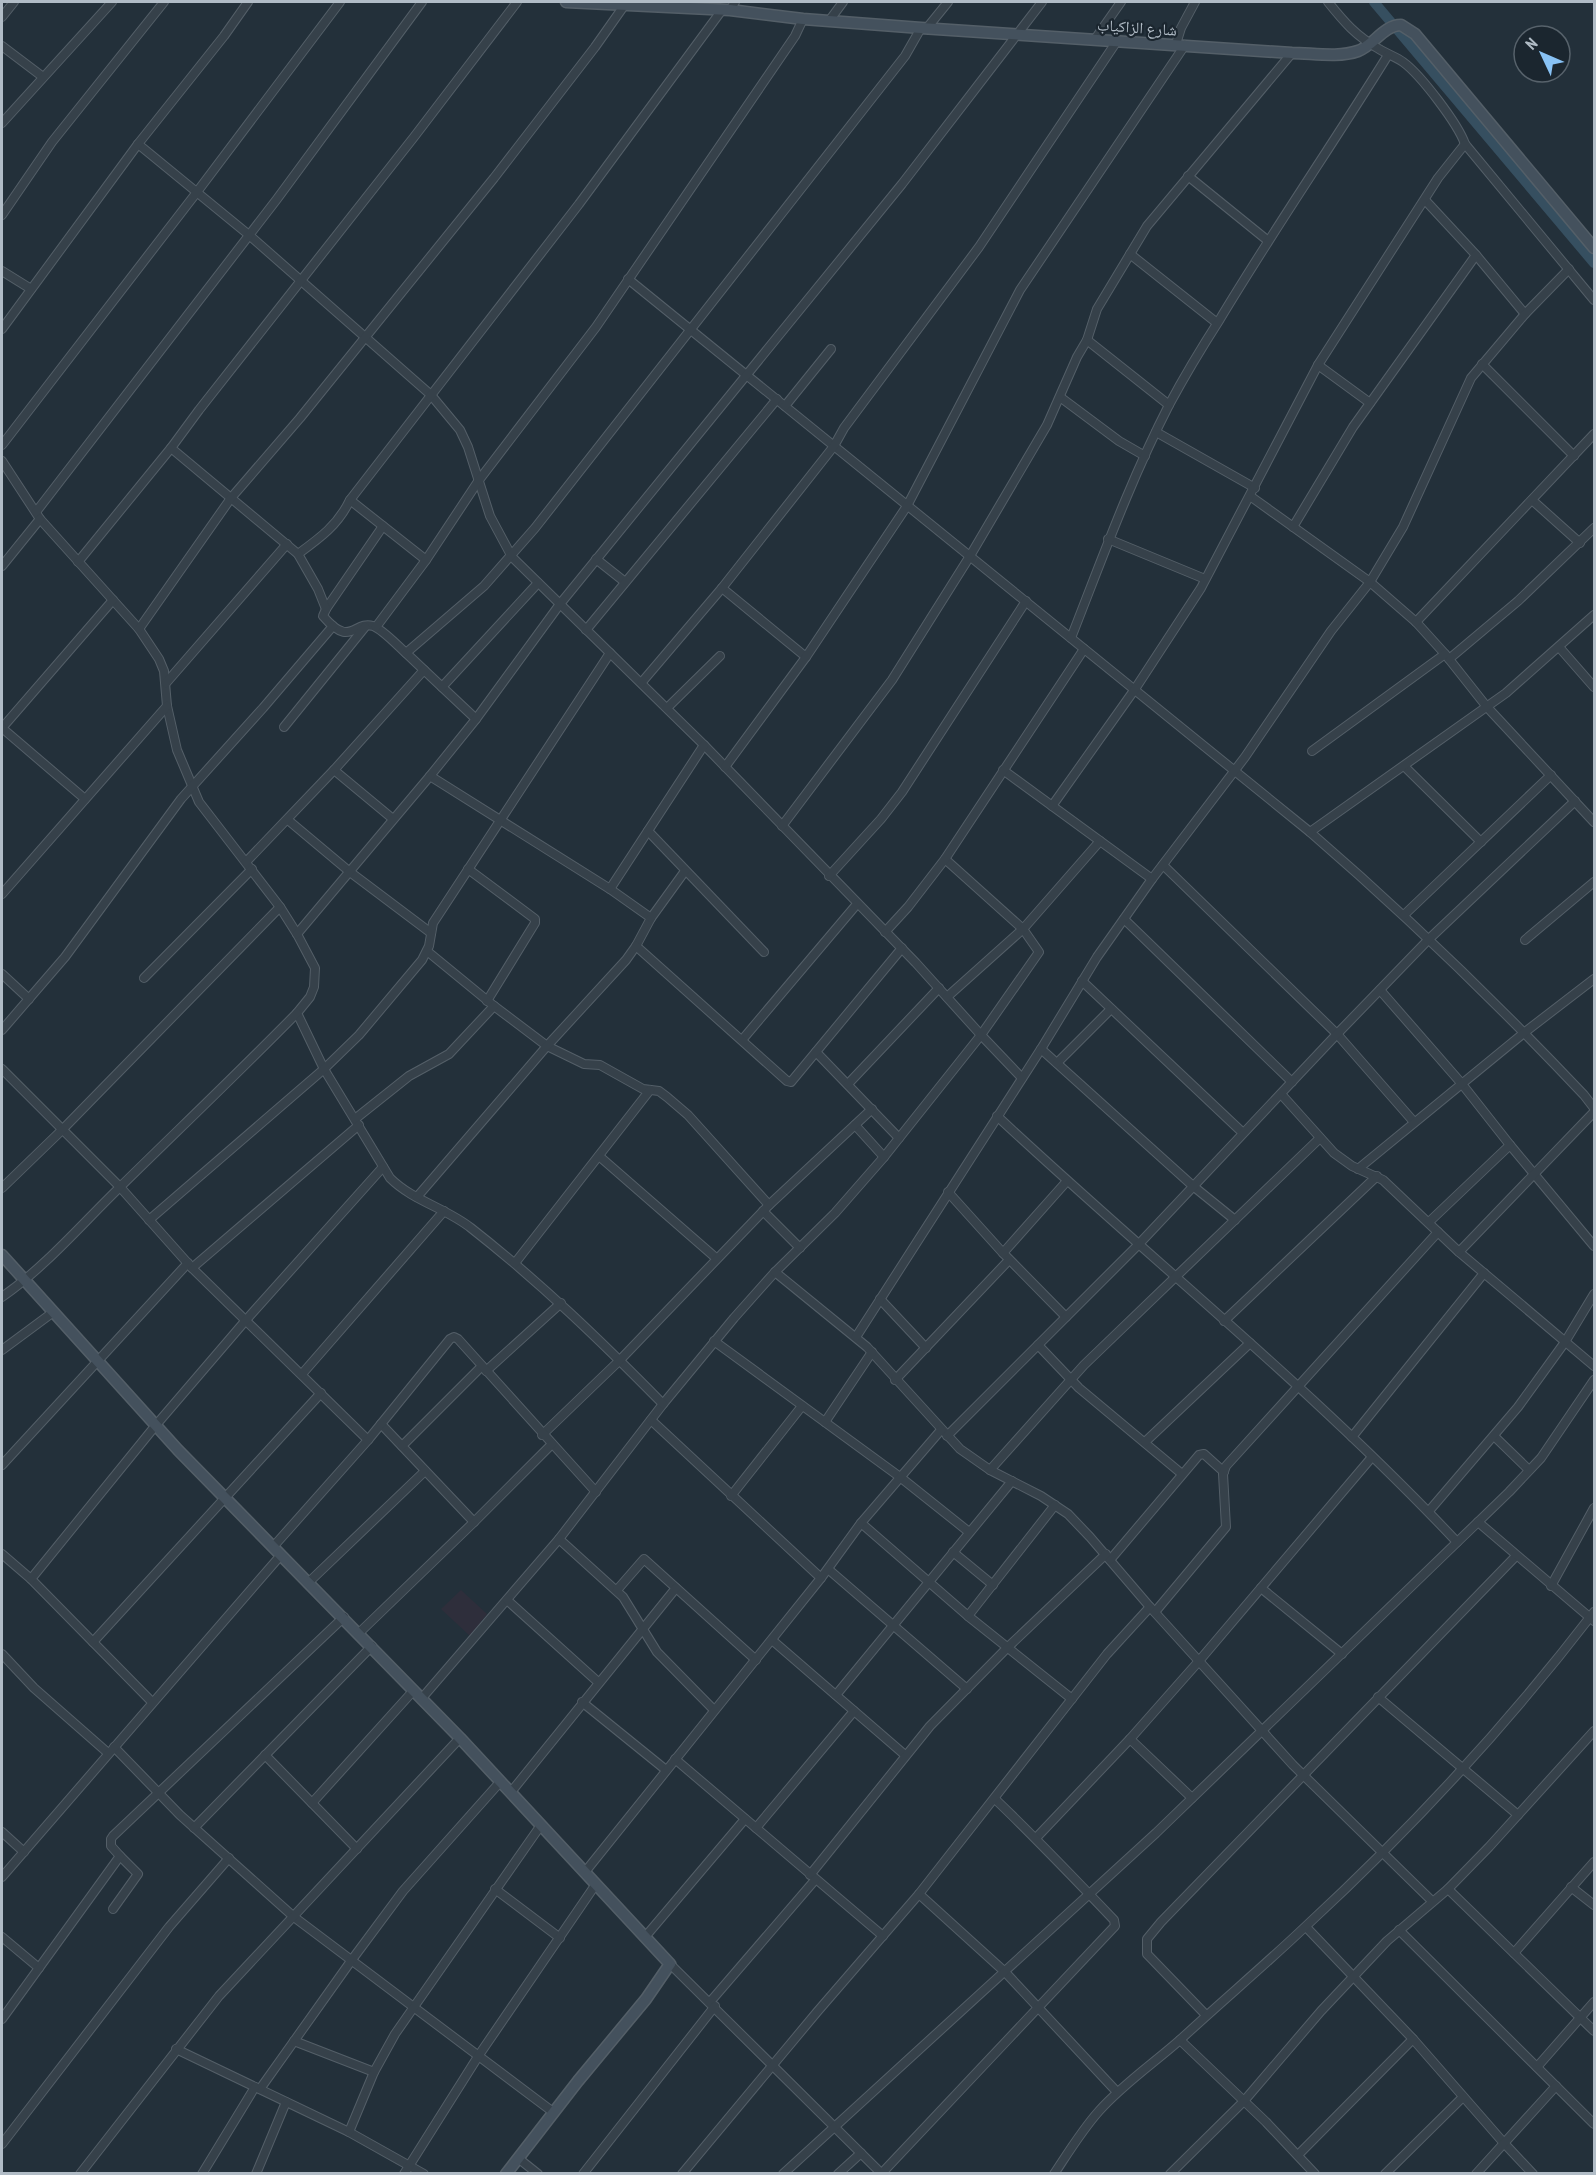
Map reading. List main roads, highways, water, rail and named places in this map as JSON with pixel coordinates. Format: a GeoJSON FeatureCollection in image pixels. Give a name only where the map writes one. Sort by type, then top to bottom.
{"type":"FeatureCollection","features":[{"type":"Feature","properties":{"kind":"waterway"},"geometry":{"type":"LineString","coordinates":[[1374,2],[1594,263]]}}]}
